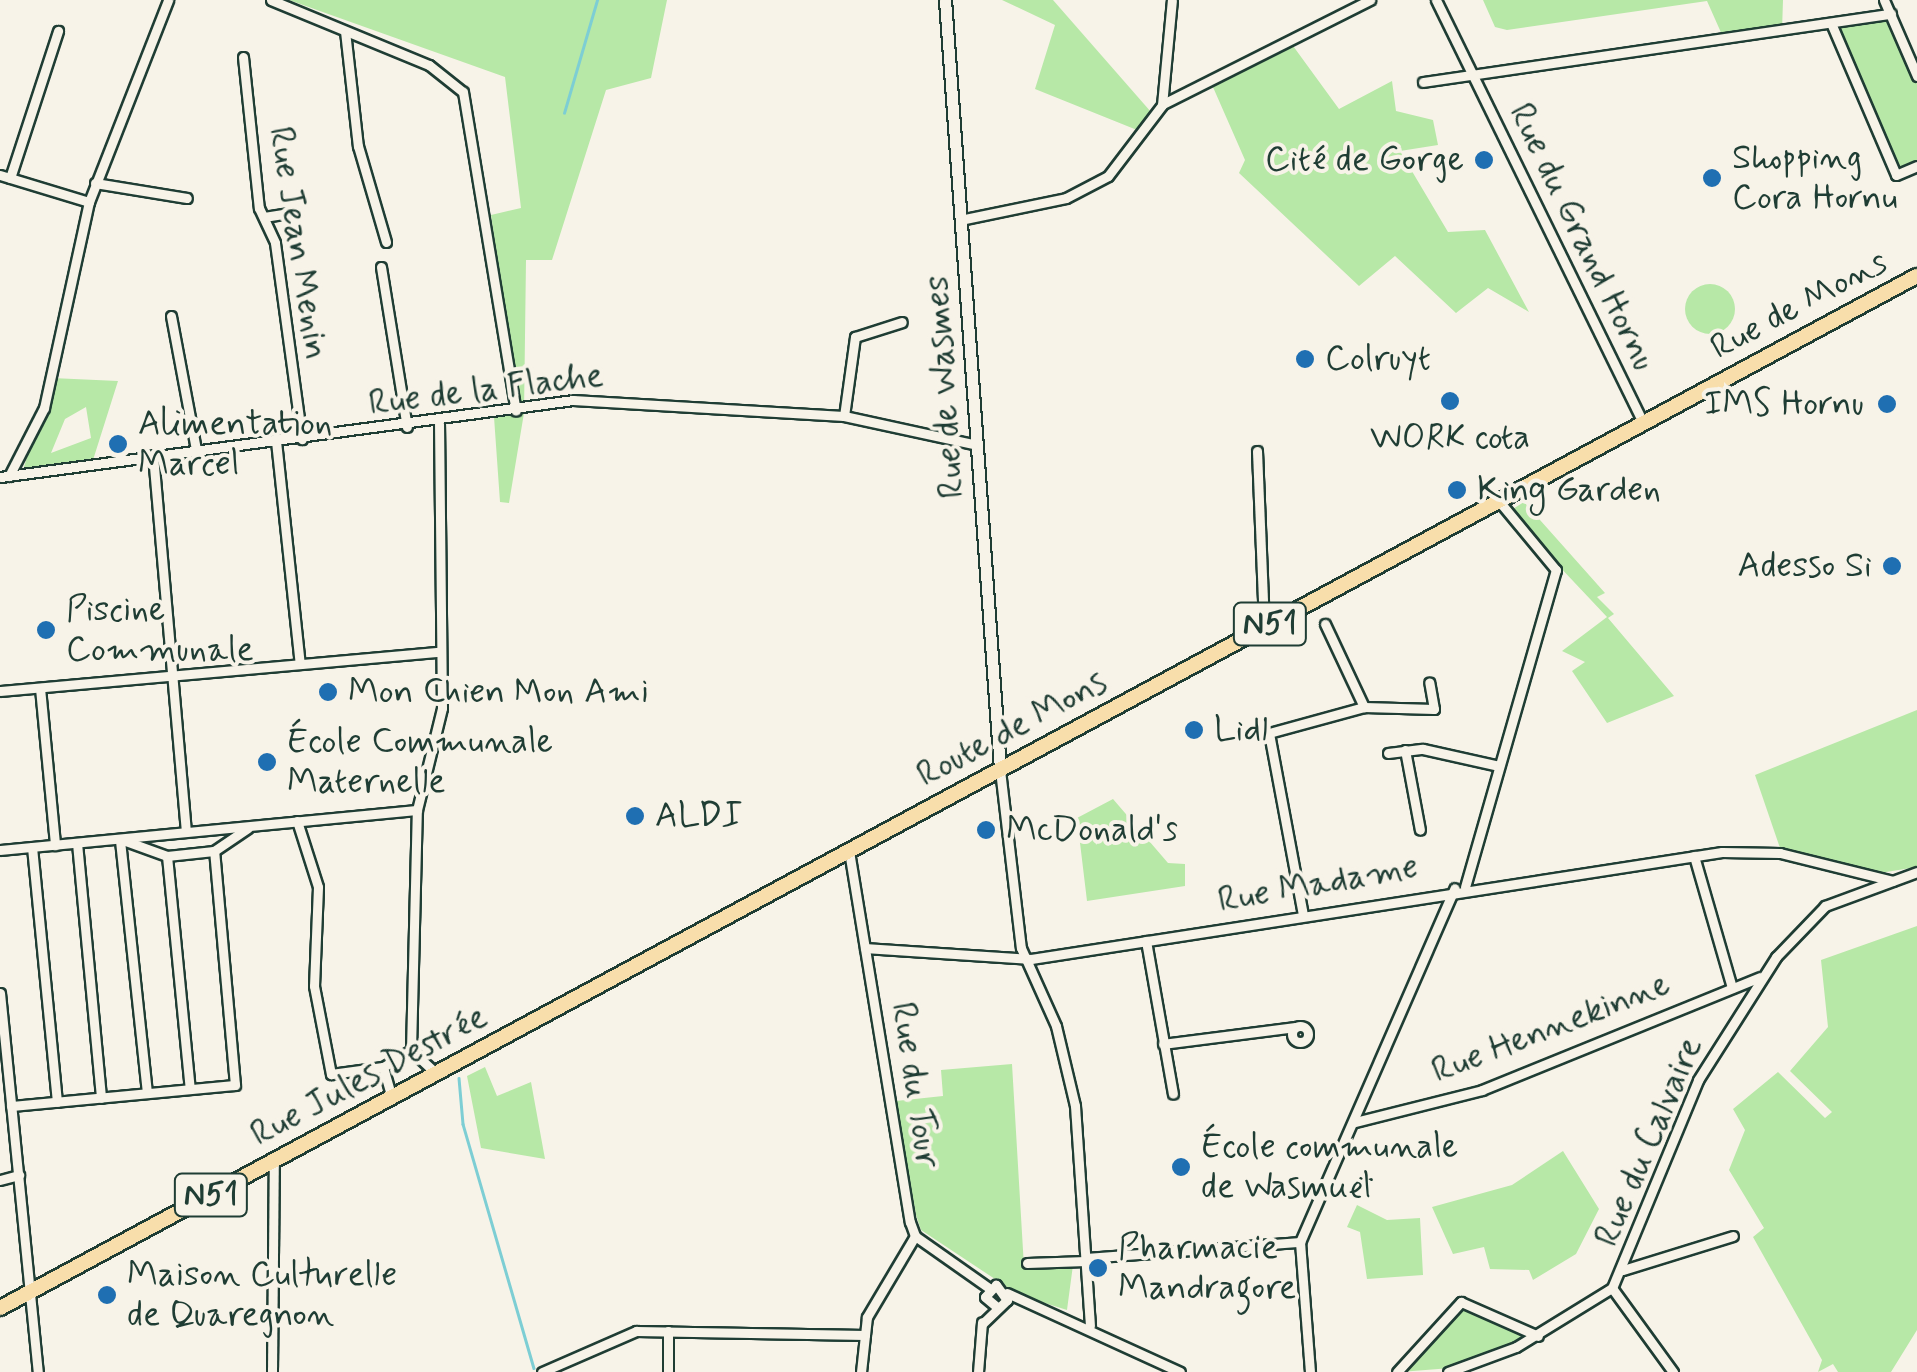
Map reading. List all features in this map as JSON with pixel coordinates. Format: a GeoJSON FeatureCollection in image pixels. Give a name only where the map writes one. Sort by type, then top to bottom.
{"type":"FeatureCollection","features":[{"type":"Feature","properties":{"kind":"main road","name":"Rue de Mons"},"geometry":{"type":"LineString","coordinates":[[1498,500],[1917,276]]}},
{"type":"Feature","properties":{"kind":"main road","name":"Route de Mons"},"geometry":{"type":"LineString","coordinates":[[555,1010],[1498,500]]}},
{"type":"Feature","properties":{"kind":"main road","name":"Rue Jules Destrée"},"geometry":{"type":"LineString","coordinates":[[0,1308],[555,1010]]}},
{"type":"Feature","properties":{"kind":"street"},"geometry":{"type":"LineString","coordinates":[[4,476],[44,408],[89,202],[168,0]]}},
{"type":"Feature","properties":{"kind":"street"},"geometry":{"type":"LineString","coordinates":[[271,0],[442,71],[469,104],[516,411]]}},
{"type":"Feature","properties":{"kind":"street","name":"Rue de Wasmes"},"geometry":{"type":"LineString","coordinates":[[945,0],[1000,770]]}},
{"type":"Feature","properties":{"kind":"street"},"geometry":{"type":"LineString","coordinates":[[1162,105],[1172,0]]}},
{"type":"Feature","properties":{"kind":"street"},"geometry":{"type":"LineString","coordinates":[[960,220],[1090,190],[1162,105],[1370,0]]}},
{"type":"Feature","properties":{"kind":"street","name":"Rue du Grand Hornu"},"geometry":{"type":"LineString","coordinates":[[1436,0],[1643,423]]}},
{"type":"Feature","properties":{"kind":"street"},"geometry":{"type":"LineString","coordinates":[[1884,0],[1917,76]]}},
{"type":"Feature","properties":{"kind":"street"},"geometry":{"type":"LineString","coordinates":[[1423,82],[1890,14]]}},
{"type":"Feature","properties":{"kind":"street"},"geometry":{"type":"LineString","coordinates":[[1831,23],[1896,175],[1917,166]]}},
{"type":"Feature","properties":{"kind":"street"},"geometry":{"type":"LineString","coordinates":[[58,30],[5,176],[89,202]]}},
{"type":"Feature","properties":{"kind":"street"},"geometry":{"type":"LineString","coordinates":[[345,31],[358,146],[386,242]]}},
{"type":"Feature","properties":{"kind":"street","name":"Rue Jean Menin"},"geometry":{"type":"LineString","coordinates":[[243,57],[264,217],[302,438]]}},
{"type":"Feature","properties":{"kind":"street"},"geometry":{"type":"LineString","coordinates":[[95,184],[187,198]]}},
{"type":"Feature","properties":{"kind":"street"},"geometry":{"type":"LineString","coordinates":[[264,217],[288,212]]}},
{"type":"Feature","properties":{"kind":"street"},"geometry":{"type":"LineString","coordinates":[[381,267],[407,427]]}},
{"type":"Feature","properties":{"kind":"street"},"geometry":{"type":"LineString","coordinates":[[172,316],[196,449]]}},
{"type":"Feature","properties":{"kind":"street"},"geometry":{"type":"LineString","coordinates":[[844,416],[855,336],[902,322]]}},
{"type":"Feature","properties":{"kind":"street","name":"Rue de la Flache"},"geometry":{"type":"LineString","coordinates":[[4,476],[196,449],[439,424],[587,400],[844,416],[976,445]]}},
{"type":"Feature","properties":{"kind":"street"},"geometry":{"type":"LineString","coordinates":[[437,1074],[411,1050],[417,810],[440,728],[439,424]]}},
{"type":"Feature","properties":{"kind":"street"},"geometry":{"type":"LineString","coordinates":[[276,441],[300,664]]}},
{"type":"Feature","properties":{"kind":"street"},"geometry":{"type":"LineString","coordinates":[[1257,451],[1264,627]]}},
{"type":"Feature","properties":{"kind":"street"},"geometry":{"type":"LineString","coordinates":[[153,455],[186,832]]}},
{"type":"Feature","properties":{"kind":"street"},"geometry":{"type":"LineString","coordinates":[[1310,1372],[1300,1242],[1460,888],[1556,567],[1498,500]]}},
{"type":"Feature","properties":{"kind":"street"},"geometry":{"type":"LineString","coordinates":[[1326,624],[1364,707]]}},
{"type":"Feature","properties":{"kind":"street"},"geometry":{"type":"LineString","coordinates":[[0,692],[440,652]]}},
{"type":"Feature","properties":{"kind":"street"},"geometry":{"type":"LineString","coordinates":[[1303,915],[1270,733],[1364,707],[1434,709],[1429,682]]}},
{"type":"Feature","properties":{"kind":"street"},"geometry":{"type":"LineString","coordinates":[[40,688],[55,845]]}},
{"type":"Feature","properties":{"kind":"street"},"geometry":{"type":"LineString","coordinates":[[1388,753],[1404,750],[1499,766]]}},
{"type":"Feature","properties":{"kind":"street"},"geometry":{"type":"LineString","coordinates":[[1404,750],[1420,830]]}},
{"type":"Feature","properties":{"kind":"street"},"geometry":{"type":"LineString","coordinates":[[1000,770],[1019,938],[1031,959],[1075,1106],[1090,1325]]}},
{"type":"Feature","properties":{"kind":"street"},"geometry":{"type":"LineString","coordinates":[[0,850],[417,810]]}},
{"type":"Feature","properties":{"kind":"street"},"geometry":{"type":"LineString","coordinates":[[297,822],[318,887],[314,986],[331,1074],[382,1067],[411,1050]]}},
{"type":"Feature","properties":{"kind":"street"},"geometry":{"type":"LineString","coordinates":[[120,838],[167,856],[214,850],[250,826]]}},
{"type":"Feature","properties":{"kind":"street"},"geometry":{"type":"LineString","coordinates":[[120,838],[147,1094]]}},
{"type":"Feature","properties":{"kind":"street"},"geometry":{"type":"LineString","coordinates":[[76,843],[100,1098]]}},
{"type":"Feature","properties":{"kind":"street"},"geometry":{"type":"LineString","coordinates":[[32,847],[58,1102]]}},
{"type":"Feature","properties":{"kind":"street"},"geometry":{"type":"LineString","coordinates":[[11,1106],[236,1085],[214,850]]}},
{"type":"Feature","properties":{"kind":"street","name":"Rue du Tour"},"geometry":{"type":"LineString","coordinates":[[849,852],[915,1236]]}},
{"type":"Feature","properties":{"kind":"street","name":"Rue Madame"},"geometry":{"type":"LineString","coordinates":[[865,948],[1031,959],[1460,888],[1694,856],[1780,853],[1893,881]]}},
{"type":"Feature","properties":{"kind":"street"},"geometry":{"type":"LineString","coordinates":[[167,856],[190,1089]]}},
{"type":"Feature","properties":{"kind":"street"},"geometry":{"type":"LineString","coordinates":[[1694,856],[1732,988]]}},
{"type":"Feature","properties":{"kind":"street"},"geometry":{"type":"LineString","coordinates":[[1893,881],[1917,872]]}},
{"type":"Feature","properties":{"kind":"street","name":"Rue du Calvaire"},"geometry":{"type":"LineString","coordinates":[[1612,1288],[1624,1270],[1698,1080],[1763,976],[1805,920],[1893,881]]}},
{"type":"Feature","properties":{"kind":"street"},"geometry":{"type":"LineString","coordinates":[[1146,942],[1173,1094]]}},
{"type":"Feature","properties":{"kind":"street","name":"Rue Hennekinne"},"geometry":{"type":"LineString","coordinates":[[1355,1122],[1482,1090],[1763,976]]}},
{"type":"Feature","properties":{"kind":"street"},"geometry":{"type":"LineString","coordinates":[[0,993],[38,1372]]}},
{"type":"Feature","properties":{"kind":"street"},"geometry":{"type":"LineString","coordinates":[[1163,1044],[1294,1027]]}},
{"type":"Feature","properties":{"kind":"street"},"geometry":{"type":"LineString","coordinates":[[382,1067],[392,1098]]}},
{"type":"Feature","properties":{"kind":"street"},"geometry":{"type":"LineString","coordinates":[[272,1372],[274,1162]]}},
{"type":"Feature","properties":{"kind":"street"},"geometry":{"type":"LineString","coordinates":[[0,1180],[20,1175]]}},
{"type":"Feature","properties":{"kind":"street"},"geometry":{"type":"LineString","coordinates":[[861,1372],[865,1336],[915,1236],[980,1274],[1000,1295],[1090,1325],[1163,1367],[1180,1372]]}},
{"type":"Feature","properties":{"kind":"street"},"geometry":{"type":"LineString","coordinates":[[1624,1270],[1733,1236]]}},
{"type":"Feature","properties":{"kind":"street"},"geometry":{"type":"LineString","coordinates":[[1027,1263],[1300,1242]]}},
{"type":"Feature","properties":{"kind":"street"},"geometry":{"type":"LineString","coordinates":[[1448,1372],[1538,1336],[1612,1288],[1673,1372]]}},
{"type":"Feature","properties":{"kind":"street"},"geometry":{"type":"LineString","coordinates":[[978,1372],[986,1300],[1000,1295]]}},
{"type":"Feature","properties":{"kind":"street"},"geometry":{"type":"LineString","coordinates":[[982,1324],[1000,1295]]}},
{"type":"Feature","properties":{"kind":"street"},"geometry":{"type":"LineString","coordinates":[[1397,1372],[1461,1302],[1538,1336]]}},
{"type":"Feature","properties":{"kind":"street"},"geometry":{"type":"LineString","coordinates":[[542,1372],[620,1334],[668,1331],[865,1336]]}},
{"type":"Feature","properties":{"kind":"street"},"geometry":{"type":"LineString","coordinates":[[668,1331],[668,1372]]}},
{"type":"Feature","properties":{"kind":"green space"},"geometry":{"type":"Polygon","coordinates":[[[289,0],[667,0],[651,78],[606,90],[552,260],[526,260],[524,413],[509,503],[500,502],[494,417],[519,412],[491,215],[521,208],[505,77],[289,0]]]}},
{"type":"Feature","properties":{"kind":"green space"},"geometry":{"type":"Polygon","coordinates":[[[1002,0],[1053,0],[1151,112],[1137,130],[1035,89],[1055,25],[1002,0]]]}},
{"type":"Feature","properties":{"kind":"green space"},"geometry":{"type":"Polygon","coordinates":[[[1483,0],[1783,0],[1782,31],[1723,37],[1707,1],[1507,30],[1495,27],[1483,0]]]}},
{"type":"Feature","properties":{"kind":"green space"},"geometry":{"type":"Polygon","coordinates":[[[1891,14],[1917,76],[1917,166],[1896,175],[1831,23],[1891,14]]]}},
{"type":"Feature","properties":{"kind":"green space"},"geometry":{"type":"Polygon","coordinates":[[[1288,39],[1339,109],[1392,81],[1396,111],[1433,120],[1438,145],[1400,151],[1448,232],[1485,230],[1529,312],[1488,288],[1456,313],[1395,256],[1359,286],[1239,173],[1245,160],[1209,78],[1288,39]]]}},
{"type":"Feature","properties":{"kind":"green space"},"geometry":{"type":"Polygon","coordinates":[[[1710,284],[1728,291],[1735,309],[1728,327],[1710,334],[1692,327],[1685,309],[1692,291],[1710,284]]]}},
{"type":"Feature","properties":{"kind":"green space"},"geometry":{"type":"Polygon","coordinates":[[[52,378],[118,381],[93,460],[23,470],[52,378]],[[86,407],[65,419],[51,453],[91,438],[86,407]]]}},
{"type":"Feature","properties":{"kind":"green space"},"geometry":{"type":"Polygon","coordinates":[[[1524,502],[1605,593],[1597,597],[1614,614],[1608,618],[1674,696],[1607,723],[1572,671],[1585,662],[1562,651],[1607,617],[1508,512],[1524,502]]]}},
{"type":"Feature","properties":{"kind":"green space"},"geometry":{"type":"Polygon","coordinates":[[[1917,710],[1917,867],[1880,873],[1780,848],[1755,775],[1917,710]]]}},
{"type":"Feature","properties":{"kind":"green space"},"geometry":{"type":"Polygon","coordinates":[[[1113,799],[1168,863],[1185,864],[1185,886],[1087,901],[1077,818],[1113,799]]]}},
{"type":"Feature","properties":{"kind":"green space"},"geometry":{"type":"Polygon","coordinates":[[[1917,926],[1917,1330],[1891,1372],[1838,1372],[1833,1364],[1818,1372],[1822,1360],[1753,1237],[1764,1228],[1729,1170],[1745,1130],[1733,1109],[1778,1072],[1825,1118],[1832,1112],[1790,1071],[1828,1027],[1821,960],[1917,926]]]}},
{"type":"Feature","properties":{"kind":"green space"},"geometry":{"type":"Polygon","coordinates":[[[1012,1064],[1024,1267],[1073,1265],[1067,1310],[1019,1295],[921,1230],[916,1215],[896,1101],[943,1096],[941,1070],[1012,1064]]]}},
{"type":"Feature","properties":{"kind":"green space"},"geometry":{"type":"Polygon","coordinates":[[[485,1067],[497,1096],[531,1082],[545,1159],[481,1148],[467,1076],[485,1067]]]}},
{"type":"Feature","properties":{"kind":"green space"},"geometry":{"type":"Polygon","coordinates":[[[1563,1151],[1599,1209],[1576,1254],[1533,1280],[1529,1270],[1490,1269],[1484,1247],[1453,1254],[1432,1207],[1512,1185],[1563,1151]]]}},
{"type":"Feature","properties":{"kind":"green space"},"geometry":{"type":"Polygon","coordinates":[[[1357,1205],[1387,1220],[1420,1218],[1423,1275],[1367,1279],[1360,1232],[1347,1227],[1357,1205]]]}},
{"type":"Feature","properties":{"kind":"green space"},"geometry":{"type":"Polygon","coordinates":[[[1466,1307],[1528,1337],[1451,1368],[1400,1372],[1466,1307]]]}},
{"type":"Feature","properties":{"kind":"waterway"},"geometry":{"type":"LineString","coordinates":[[564,113],[597,0]]}},
{"type":"Feature","properties":{"kind":"waterway"},"geometry":{"type":"LineString","coordinates":[[459,1078],[463,1124],[534,1368]]}},
{"type":"Feature","properties":{"kind":"place","name":"Cité de Gorge"},"geometry":{"type":"Point","coordinates":[1484,160]}},
{"type":"Feature","properties":{"kind":"place","name":"Shopping Cora Hornu"},"geometry":{"type":"Point","coordinates":[1712,178]}},
{"type":"Feature","properties":{"kind":"place","name":"Colruyt"},"geometry":{"type":"Point","coordinates":[1305,359]}},
{"type":"Feature","properties":{"kind":"place","name":"WORK cota"},"geometry":{"type":"Point","coordinates":[1450,401]}},
{"type":"Feature","properties":{"kind":"place","name":"IMS Hornu"},"geometry":{"type":"Point","coordinates":[1887,404]}},
{"type":"Feature","properties":{"kind":"place","name":"Alimentation Marcel"},"geometry":{"type":"Point","coordinates":[118,444]}},
{"type":"Feature","properties":{"kind":"place","name":"King Garden"},"geometry":{"type":"Point","coordinates":[1457,490]}},
{"type":"Feature","properties":{"kind":"place","name":"Adesso Si"},"geometry":{"type":"Point","coordinates":[1892,566]}},
{"type":"Feature","properties":{"kind":"place","name":"Piscine Communale"},"geometry":{"type":"Point","coordinates":[46,630]}},
{"type":"Feature","properties":{"kind":"place","name":"Mon Chien Mon Ami"},"geometry":{"type":"Point","coordinates":[328,692]}},
{"type":"Feature","properties":{"kind":"place","name":"Lidl"},"geometry":{"type":"Point","coordinates":[1194,730]}},
{"type":"Feature","properties":{"kind":"place","name":"École Communale Maternelle"},"geometry":{"type":"Point","coordinates":[267,762]}},
{"type":"Feature","properties":{"kind":"place","name":"ALDI"},"geometry":{"type":"Point","coordinates":[635,816]}},
{"type":"Feature","properties":{"kind":"place","name":"McDonald's"},"geometry":{"type":"Point","coordinates":[986,830]}},
{"type":"Feature","properties":{"kind":"place","name":"École communale de Wasmuël"},"geometry":{"type":"Point","coordinates":[1181,1167]}},
{"type":"Feature","properties":{"kind":"place","name":"Pharmacie Mandragore"},"geometry":{"type":"Point","coordinates":[1098,1268]}},
{"type":"Feature","properties":{"kind":"place","name":"Maison Culturelle de Quaregnon"},"geometry":{"type":"Point","coordinates":[107,1295]}}]}
